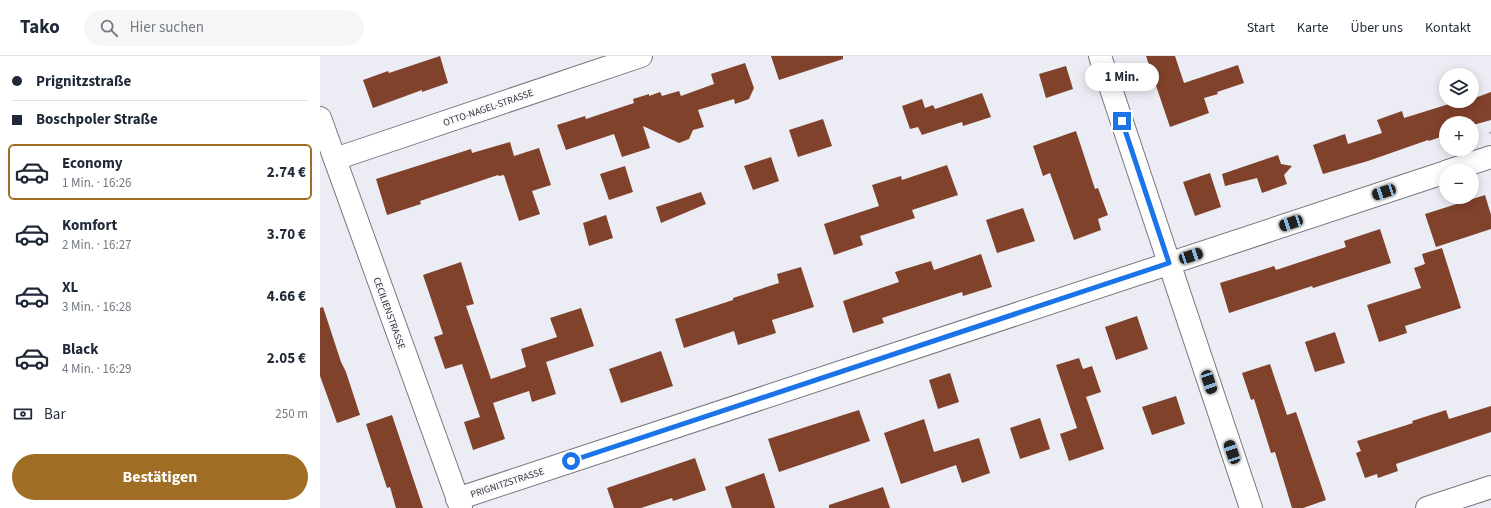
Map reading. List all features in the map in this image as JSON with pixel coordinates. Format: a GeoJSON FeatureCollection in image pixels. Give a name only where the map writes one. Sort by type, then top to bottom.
{"type":"FeatureCollection","features":[{"type":"Feature","properties":{"kind":"street","name":"OTTO-NAGEL-STRASSE"},"geometry":{"type":"LineString","coordinates":[[335,159],[641,56]]}},
{"type":"Feature","properties":{"kind":"street"},"geometry":{"type":"LineString","coordinates":[[1100,56],[1251,508]]}},
{"type":"Feature","properties":{"kind":"street","name":"CECILIENSTRASSE"},"geometry":{"type":"LineString","coordinates":[[320,118],[459,503]]}},
{"type":"Feature","properties":{"kind":"street","name":"PRIGNITZSTRASSE"},"geometry":{"type":"LineString","coordinates":[[1469,164],[1491,157]]}},
{"type":"Feature","properties":{"kind":"street","name":"PRIGNITZSTRASSE"},"geometry":{"type":"LineString","coordinates":[[459,503],[1169,263],[1439,174]]}},
{"type":"Feature","properties":{"kind":"street"},"geometry":{"type":"LineString","coordinates":[[1428,508],[1491,487]]}},
{"type":"Feature","properties":{"kind":"building"},"geometry":{"type":"Polygon","coordinates":[[[440,56],[448,83],[422,92],[422,90],[373,108],[363,80],[440,56]]]}},
{"type":"Feature","properties":{"kind":"building"},"geometry":{"type":"Polygon","coordinates":[[[771,56],[843,56],[843,59],[779,80],[771,56]]]}},
{"type":"Feature","properties":{"kind":"building"},"geometry":{"type":"Polygon","coordinates":[[[1146,56],[1175,56],[1184,83],[1238,65],[1244,83],[1204,98],[1209,113],[1170,127],[1146,56]]]}},
{"type":"Feature","properties":{"kind":"building"},"geometry":{"type":"Polygon","coordinates":[[[745,63],[754,88],[749,99],[735,104],[734,99],[698,110],[704,127],[693,130],[689,139],[679,143],[643,126],[650,148],[622,157],[614,134],[566,150],[557,125],[585,116],[586,119],[634,103],[633,99],[649,94],[649,96],[660,92],[662,96],[679,91],[681,96],[714,84],[711,74],[745,63]]]}},
{"type":"Feature","properties":{"kind":"building"},"geometry":{"type":"Polygon","coordinates":[[[1066,66],[1073,89],[1046,98],[1039,74],[1066,66]]]}},
{"type":"Feature","properties":{"kind":"building"},"geometry":{"type":"Polygon","coordinates":[[[1491,92],[1491,120],[1479,123],[1479,116],[1439,116],[1439,137],[1323,174],[1313,145],[1345,134],[1348,144],[1382,133],[1377,120],[1402,111],[1404,118],[1439,107],[1479,108],[1479,96],[1491,92]]]}},
{"type":"Feature","properties":{"kind":"building"},"geometry":{"type":"Polygon","coordinates":[[[982,93],[991,117],[963,126],[962,122],[922,135],[918,127],[910,129],[902,106],[922,99],[925,108],[933,105],[935,109],[982,93]]]}},
{"type":"Feature","properties":{"kind":"building"},"geometry":{"type":"Polygon","coordinates":[[[823,119],[832,146],[798,157],[789,130],[823,119]]]}},
{"type":"Feature","properties":{"kind":"building"},"geometry":{"type":"Polygon","coordinates":[[[1076,131],[1095,189],[1098,188],[1108,215],[1098,219],[1101,230],[1074,240],[1050,173],[1043,176],[1033,146],[1076,131]]]}},
{"type":"Feature","properties":{"kind":"building"},"geometry":{"type":"Polygon","coordinates":[[[510,142],[514,156],[539,148],[551,185],[532,191],[540,214],[519,221],[504,175],[498,175],[420,201],[421,204],[387,215],[376,179],[471,149],[472,153],[510,142]]]}},
{"type":"Feature","properties":{"kind":"building"},"geometry":{"type":"Polygon","coordinates":[[[1278,155],[1281,164],[1292,166],[1284,175],[1287,184],[1262,193],[1257,178],[1225,186],[1222,174],[1278,155]]]}},
{"type":"Feature","properties":{"kind":"building"},"geometry":{"type":"Polygon","coordinates":[[[771,157],[779,181],[753,190],[744,166],[771,157]]]}},
{"type":"Feature","properties":{"kind":"building"},"geometry":{"type":"Polygon","coordinates":[[[947,165],[958,195],[912,210],[915,218],[860,236],[863,245],[834,255],[824,224],[879,206],[872,185],[901,176],[902,180],[947,165]]]}},
{"type":"Feature","properties":{"kind":"building"},"geometry":{"type":"Polygon","coordinates":[[[625,166],[633,192],[609,200],[600,174],[625,166]]]}},
{"type":"Feature","properties":{"kind":"building"},"geometry":{"type":"Polygon","coordinates":[[[1210,173],[1221,207],[1195,216],[1183,182],[1210,173]]]}},
{"type":"Feature","properties":{"kind":"building"},"geometry":{"type":"Polygon","coordinates":[[[701,192],[706,204],[661,223],[656,207],[701,192]]]}},
{"type":"Feature","properties":{"kind":"building"},"geometry":{"type":"Polygon","coordinates":[[[1485,195],[1491,215],[1491,229],[1436,247],[1425,214],[1457,204],[1479,204],[1479,197],[1485,195]]]}},
{"type":"Feature","properties":{"kind":"building"},"geometry":{"type":"Polygon","coordinates":[[[1023,208],[1035,241],[997,253],[986,220],[1023,208]]]}},
{"type":"Feature","properties":{"kind":"building"},"geometry":{"type":"Polygon","coordinates":[[[606,215],[613,238],[589,246],[583,223],[606,215]]]}},
{"type":"Feature","properties":{"kind":"building"},"geometry":{"type":"Polygon","coordinates":[[[1380,229],[1391,263],[1313,288],[1312,286],[1229,313],[1220,283],[1274,266],[1276,270],[1346,247],[1344,241],[1380,229]]]}},
{"type":"Feature","properties":{"kind":"building"},"geometry":{"type":"Polygon","coordinates":[[[1442,248],[1461,308],[1405,326],[1407,333],[1379,342],[1367,305],[1421,288],[1414,268],[1425,264],[1422,254],[1442,248]]]}},
{"type":"Feature","properties":{"kind":"building"},"geometry":{"type":"Polygon","coordinates":[[[981,254],[992,287],[963,296],[962,292],[882,318],[884,323],[853,333],[843,301],[899,282],[895,272],[931,261],[934,270],[981,254]]]}},
{"type":"Feature","properties":{"kind":"building"},"geometry":{"type":"Polygon","coordinates":[[[461,262],[474,304],[466,306],[491,379],[526,367],[521,349],[557,337],[550,318],[581,308],[594,346],[546,362],[556,394],[532,402],[529,391],[493,403],[505,439],[473,450],[464,422],[480,417],[462,364],[445,369],[434,337],[443,334],[423,275],[461,262]]]}},
{"type":"Feature","properties":{"kind":"building"},"geometry":{"type":"Polygon","coordinates":[[[801,267],[814,307],[772,320],[776,333],[738,345],[734,331],[684,348],[675,319],[779,283],[777,274],[801,267]]]}},
{"type":"Feature","properties":{"kind":"building"},"geometry":{"type":"Polygon","coordinates":[[[323,307],[360,415],[337,423],[320,376],[320,308],[323,307]]]}},
{"type":"Feature","properties":{"kind":"building"},"geometry":{"type":"Polygon","coordinates":[[[1137,316],[1148,349],[1116,360],[1105,327],[1137,316]]]}},
{"type":"Feature","properties":{"kind":"building"},"geometry":{"type":"Polygon","coordinates":[[[1335,332],[1345,363],[1315,372],[1305,342],[1335,332]]]}},
{"type":"Feature","properties":{"kind":"building"},"geometry":{"type":"Polygon","coordinates":[[[661,351],[673,386],[621,403],[609,369],[661,351]]]}},
{"type":"Feature","properties":{"kind":"building"},"geometry":{"type":"Polygon","coordinates":[[[1079,358],[1083,369],[1092,366],[1101,392],[1086,397],[1104,449],[1069,461],[1060,434],[1077,428],[1056,365],[1079,358]]]}},
{"type":"Feature","properties":{"kind":"building"},"geometry":{"type":"Polygon","coordinates":[[[1270,364],[1287,415],[1296,412],[1326,500],[1303,508],[1292,508],[1275,452],[1271,453],[1254,399],[1251,400],[1242,373],[1270,364]]]}},
{"type":"Feature","properties":{"kind":"building"},"geometry":{"type":"Polygon","coordinates":[[[950,373],[959,402],[938,409],[929,380],[950,373]]]}},
{"type":"Feature","properties":{"kind":"building"},"geometry":{"type":"Polygon","coordinates":[[[1176,396],[1185,424],[1152,435],[1142,407],[1176,396]]]}},
{"type":"Feature","properties":{"kind":"building"},"geometry":{"type":"Polygon","coordinates":[[[1491,406],[1491,432],[1396,464],[1398,471],[1378,478],[1377,474],[1365,478],[1356,453],[1361,451],[1357,441],[1413,423],[1412,421],[1446,410],[1449,419],[1491,406]]]}},
{"type":"Feature","properties":{"kind":"building"},"geometry":{"type":"Polygon","coordinates":[[[859,410],[870,441],[779,472],[768,439],[859,410]]]}},
{"type":"Feature","properties":{"kind":"building"},"geometry":{"type":"Polygon","coordinates":[[[392,415],[423,508],[396,508],[390,487],[387,488],[366,424],[392,415]]]}},
{"type":"Feature","properties":{"kind":"building"},"geometry":{"type":"Polygon","coordinates":[[[1040,418],[1050,449],[1020,459],[1010,428],[1040,418]]]}},
{"type":"Feature","properties":{"kind":"building"},"geometry":{"type":"Polygon","coordinates":[[[924,419],[934,452],[979,438],[990,473],[962,483],[956,465],[901,484],[884,433],[924,419]]]}},
{"type":"Feature","properties":{"kind":"building"},"geometry":{"type":"Polygon","coordinates":[[[695,458],[706,490],[673,501],[672,498],[641,508],[614,508],[607,488],[695,458]]]}},
{"type":"Feature","properties":{"kind":"building"},"geometry":{"type":"Polygon","coordinates":[[[764,473],[775,508],[732,508],[725,487],[764,473]]]}},
{"type":"Feature","properties":{"kind":"building"},"geometry":{"type":"Polygon","coordinates":[[[883,487],[890,508],[829,508],[829,505],[883,487]]]}},
{"type":"Feature","properties":{"kind":"route"},"geometry":{"type":"LineString","coordinates":[[571,461],[1169,263],[1122,121]]}}]}
